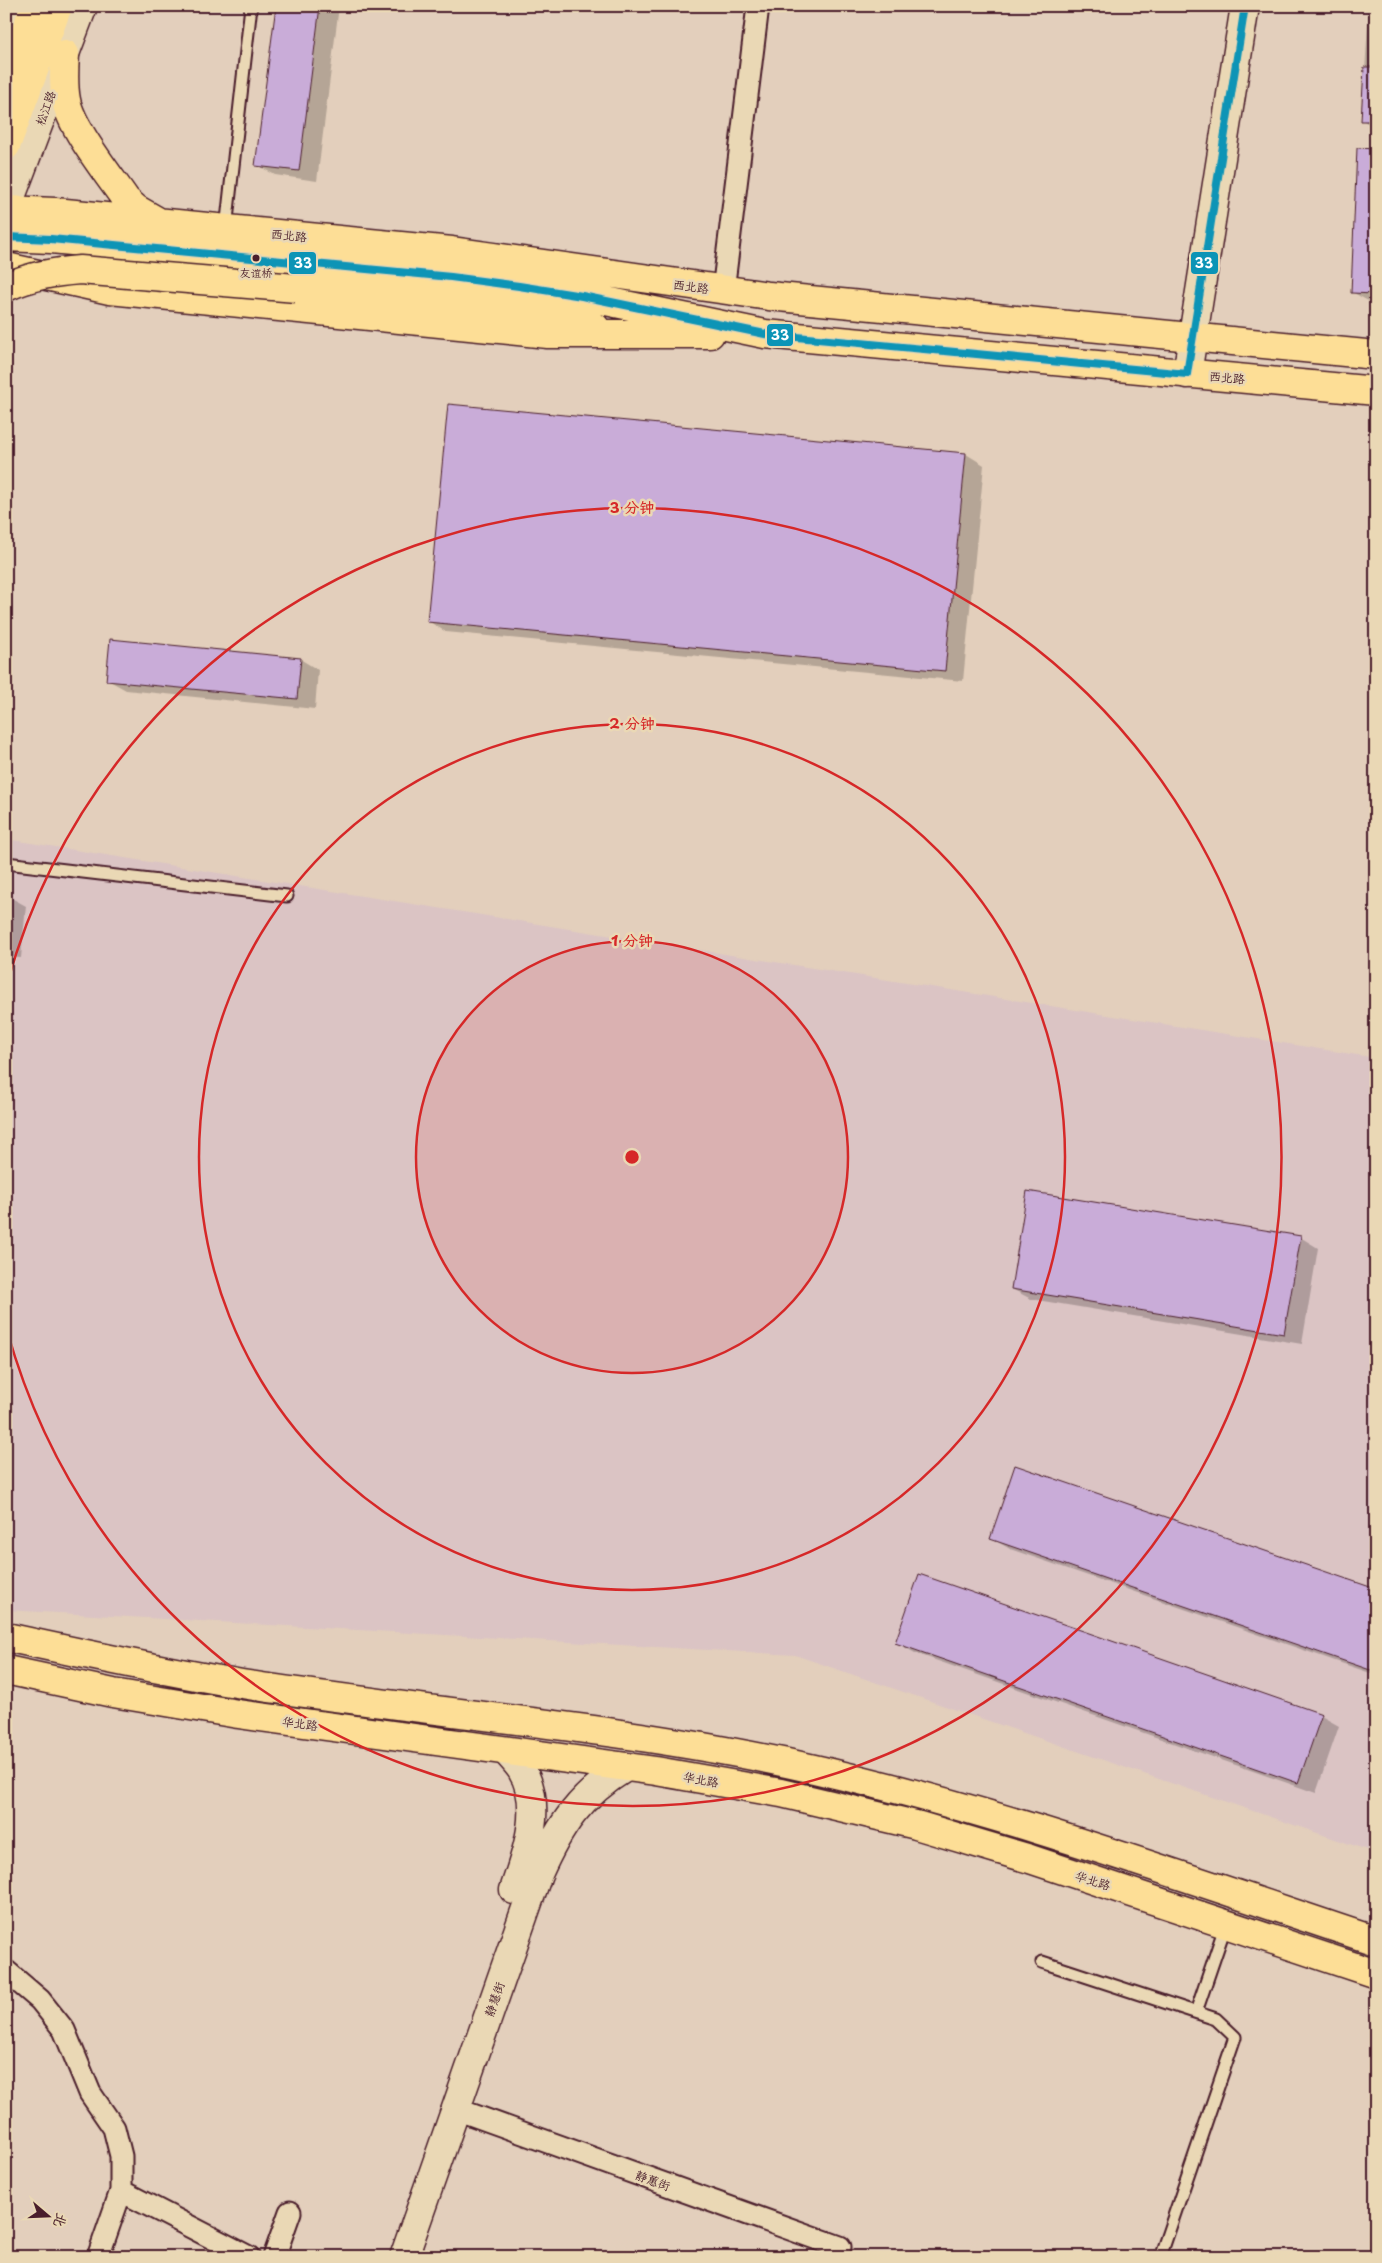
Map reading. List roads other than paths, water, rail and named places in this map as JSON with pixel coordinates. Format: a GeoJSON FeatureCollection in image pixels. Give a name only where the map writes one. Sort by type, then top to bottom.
{"type":"FeatureCollection","features":[{"type":"Feature","properties":{"kind":"main road"},"geometry":{"type":"LineString","coordinates":[[6,83],[35,6]]}},
{"type":"Feature","properties":{"kind":"main road","name":"松江路"},"geometry":{"type":"LineString","coordinates":[[6,146],[58,6]]}},
{"type":"Feature","properties":{"kind":"main road"},"geometry":{"type":"LineString","coordinates":[[65,54],[66,101],[72,119],[126,200],[136,209],[160,222]]}},
{"type":"Feature","properties":{"kind":"main road","name":"西北路"},"geometry":{"type":"LineString","coordinates":[[7,210],[55,212],[452,252],[723,291],[1376,355]]}},
{"type":"Feature","properties":{"kind":"main road","name":"西北路"},"geometry":{"type":"LineString","coordinates":[[6,237],[51,239],[441,276],[520,286],[582,296],[765,334],[1376,391]]}},
{"type":"Feature","properties":{"kind":"main road"},"geometry":{"type":"LineString","coordinates":[[6,267],[110,290],[548,334],[765,334]]}},
{"type":"Feature","properties":{"kind":"main road"},"geometry":{"type":"LineString","coordinates":[[6,287],[51,272],[80,270],[552,312],[582,321],[608,334]]}},
{"type":"Feature","properties":{"kind":"main road"},"geometry":{"type":"LineString","coordinates":[[6,1637],[121,1663],[243,1684],[663,1741],[786,1763],[923,1796],[1040,1828],[1376,1941]]}},
{"type":"Feature","properties":{"kind":"main road","name":"华北路"},"geometry":{"type":"LineString","coordinates":[[6,1670],[113,1693],[238,1714],[626,1767],[780,1793],[916,1825],[1030,1859],[1376,1974]]}},
{"type":"Feature","properties":{"kind":"street"},"geometry":{"type":"LineString","coordinates":[[6,16],[10,6]]}},
{"type":"Feature","properties":{"kind":"street","name":"松江路"},"geometry":{"type":"LineString","coordinates":[[7,210],[83,6]]}},
{"type":"Feature","properties":{"kind":"street"},"geometry":{"type":"LineString","coordinates":[[723,291],[758,6]]}},
{"type":"Feature","properties":{"kind":"street"},"geometry":{"type":"LineString","coordinates":[[1187,374],[1245,6]]}},
{"type":"Feature","properties":{"kind":"street","name":"静慧街"},"geometry":{"type":"LineString","coordinates":[[386,2257],[530,1841],[532,1816],[530,1792],[522,1770],[506,1751]]}},
{"type":"Feature","properties":{"kind":"street","name":"静慧街"},"geometry":{"type":"LineString","coordinates":[[404,2257],[538,1874],[550,1847],[584,1798],[603,1781],[626,1767]]}},
{"type":"Feature","properties":{"kind":"street"},"geometry":{"type":"LineString","coordinates":[[6,1971],[40,2000],[64,2030],[90,2093],[114,2128],[120,2156],[121,2191],[98,2257]]}},
{"type":"Feature","properties":{"kind":"street","name":"静蕙街"},"geometry":{"type":"LineString","coordinates":[[456,2109],[840,2246],[837,2257]]}},
{"type":"Feature","properties":{"kind":"street"},"geometry":{"type":"LineString","coordinates":[[121,2191],[249,2257]]}},
{"type":"Feature","properties":{"kind":"street"},"geometry":{"type":"LineString","coordinates":[[274,2257],[290,2212]]}},
{"type":"Feature","properties":{"kind":"lane"},"geometry":{"type":"LineString","coordinates":[[226,229],[251,6]]}},
{"type":"Feature","properties":{"kind":"lane"},"geometry":{"type":"LineString","coordinates":[[6,862],[287,896]]}},
{"type":"Feature","properties":{"kind":"lane"},"geometry":{"type":"LineString","coordinates":[[1196,2012],[1226,1924]]}},
{"type":"Feature","properties":{"kind":"lane"},"geometry":{"type":"LineString","coordinates":[[1042,1962],[1216,2019],[1235,2037],[1160,2257]]}},
{"type":"Feature","properties":{"kind":"place","name":"友谊桥"},"geometry":{"type":"Point","coordinates":[256,258]}}]}
